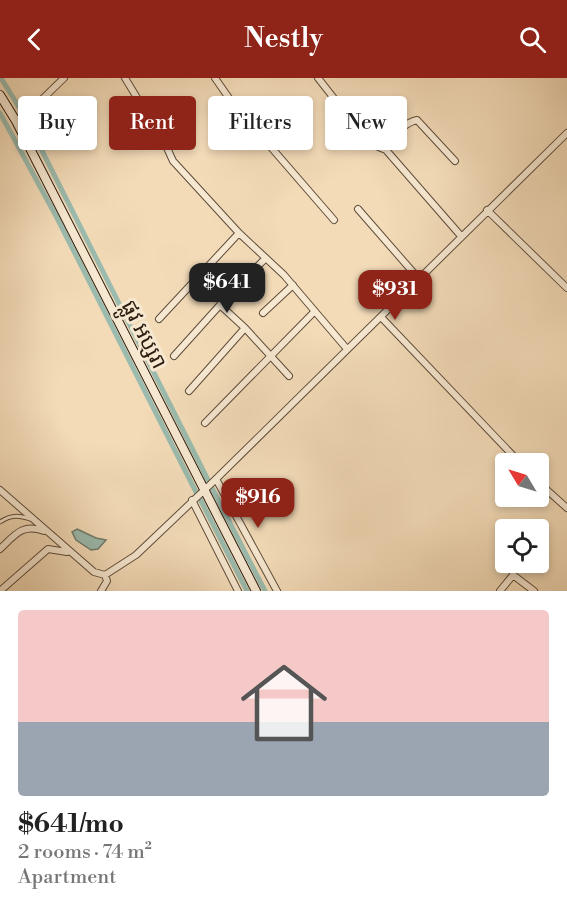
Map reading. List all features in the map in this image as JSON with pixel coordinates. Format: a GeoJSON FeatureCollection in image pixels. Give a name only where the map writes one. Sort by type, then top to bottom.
{"type":"FeatureCollection","features":[{"type":"Feature","properties":{"kind":"street"},"geometry":{"type":"LineString","coordinates":[[16,121],[29,112],[64,78]]}},
{"type":"Feature","properties":{"kind":"street"},"geometry":{"type":"LineString","coordinates":[[125,78],[141,106],[157,126],[173,161],[239,233],[292,285],[347,349]]}},
{"type":"Feature","properties":{"kind":"street"},"geometry":{"type":"LineString","coordinates":[[215,78],[231,101],[334,220]]}},
{"type":"Feature","properties":{"kind":"street"},"geometry":{"type":"LineString","coordinates":[[318,78],[332,96]]}},
{"type":"Feature","properties":{"kind":"street","name":"ផ្លូវ អប្សរា"},"geometry":{"type":"LineString","coordinates":[[0,95],[16,121],[256,591]]}},
{"type":"Feature","properties":{"kind":"street"},"geometry":{"type":"LineString","coordinates":[[407,125],[417,120],[455,161]]}},
{"type":"Feature","properties":{"kind":"street"},"geometry":{"type":"LineString","coordinates":[[0,490],[69,552],[94,572],[105,575],[136,555],[205,490],[567,133]]}},
{"type":"Feature","properties":{"kind":"street"},"geometry":{"type":"LineString","coordinates":[[385,150],[461,236]]}},
{"type":"Feature","properties":{"kind":"street"},"geometry":{"type":"LineString","coordinates":[[358,209],[419,279]]}},
{"type":"Feature","properties":{"kind":"street"},"geometry":{"type":"LineString","coordinates":[[487,210],[567,288]]}},
{"type":"Feature","properties":{"kind":"street"},"geometry":{"type":"LineString","coordinates":[[159,319],[239,233]]}},
{"type":"Feature","properties":{"kind":"street"},"geometry":{"type":"LineString","coordinates":[[174,356],[220,304],[266,258]]}},
{"type":"Feature","properties":{"kind":"street"},"geometry":{"type":"LineString","coordinates":[[263,312],[292,285]]}},
{"type":"Feature","properties":{"kind":"street"},"geometry":{"type":"LineString","coordinates":[[220,304],[290,376]]}},
{"type":"Feature","properties":{"kind":"street"},"geometry":{"type":"LineString","coordinates":[[205,423],[314,312]]}},
{"type":"Feature","properties":{"kind":"street"},"geometry":{"type":"LineString","coordinates":[[381,318],[510,453]]}},
{"type":"Feature","properties":{"kind":"street"},"geometry":{"type":"LineString","coordinates":[[189,391],[245,328]]}},
{"type":"Feature","properties":{"kind":"street"},"geometry":{"type":"LineString","coordinates":[[216,479],[277,591]]}},
{"type":"Feature","properties":{"kind":"street"},"geometry":{"type":"LineString","coordinates":[[549,492],[567,508]]}},
{"type":"Feature","properties":{"kind":"street"},"geometry":{"type":"LineString","coordinates":[[192,500],[238,591]]}},
{"type":"Feature","properties":{"kind":"street"},"geometry":{"type":"LineString","coordinates":[[0,549],[23,529],[32,527],[48,532]]}},
{"type":"Feature","properties":{"kind":"street"},"geometry":{"type":"LineString","coordinates":[[0,591],[48,549],[69,552]]}},
{"type":"Feature","properties":{"kind":"street"},"geometry":{"type":"LineString","coordinates":[[101,591],[107,581],[105,575]]}},
{"type":"Feature","properties":{"kind":"street"},"geometry":{"type":"LineString","coordinates":[[500,591],[513,575],[534,591]]}},
{"type":"Feature","properties":{"kind":"lane"},"geometry":{"type":"LineString","coordinates":[[0,522],[9,516],[34,520]]}},
{"type":"Feature","properties":{"kind":"shaded area"},"geometry":{"type":"Polygon","coordinates":[[[77,529],[106,540],[98,549],[91,550],[76,540],[72,532],[77,529]]]}},
{"type":"Feature","properties":{"kind":"waterway"},"geometry":{"type":"LineString","coordinates":[[1,78],[18,106]]}},
{"type":"Feature","properties":{"kind":"waterway"},"geometry":{"type":"LineString","coordinates":[[0,113],[56,216],[196,492]]}},
{"type":"Feature","properties":{"kind":"waterway"},"geometry":{"type":"LineString","coordinates":[[42,150],[208,480]]}},
{"type":"Feature","properties":{"kind":"waterway"},"geometry":{"type":"LineString","coordinates":[[212,488],[265,591]]}},
{"type":"Feature","properties":{"kind":"waterway"},"geometry":{"type":"LineString","coordinates":[[200,499],[247,591]]}}]}
